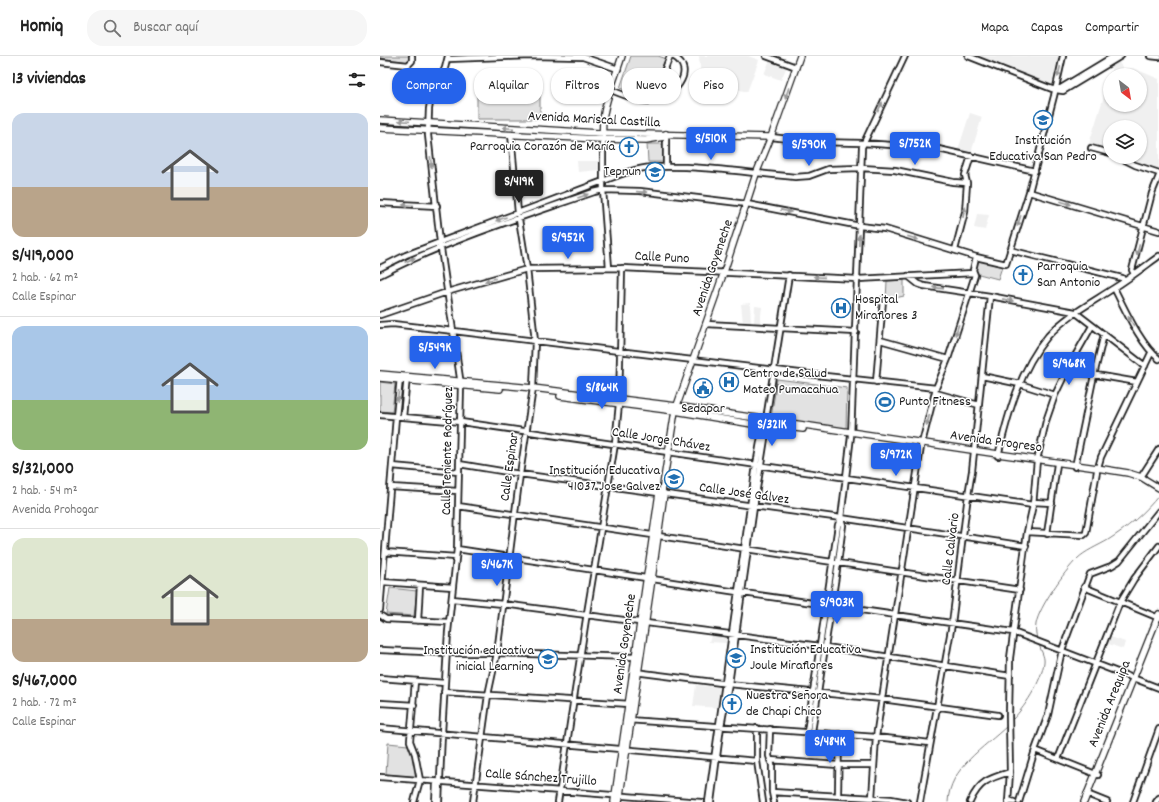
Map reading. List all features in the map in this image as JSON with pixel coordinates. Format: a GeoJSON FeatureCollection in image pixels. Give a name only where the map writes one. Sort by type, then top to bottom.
{"type":"FeatureCollection","features":[{"type":"Feature","properties":{"kind":"main road"},"geometry":{"type":"LineString","coordinates":[[614,81],[622,56]]}},
{"type":"Feature","properties":{"kind":"main road","name":"Avenida Goyeneche"},"geometry":{"type":"LineString","coordinates":[[619,802],[618,795],[635,672],[676,409],[724,272],[756,174],[800,56]]}},
{"type":"Feature","properties":{"kind":"main road"},"geometry":{"type":"LineString","coordinates":[[603,136],[603,120],[607,104]]}},
{"type":"Feature","properties":{"kind":"main road","name":"Avenida Mariscal Castilla"},"geometry":{"type":"LineString","coordinates":[[380,120],[547,134]]}},
{"type":"Feature","properties":{"kind":"main road","name":"Avenida Mariscal Castilla"},"geometry":{"type":"LineString","coordinates":[[380,128],[511,134],[603,136],[646,140],[664,137],[666,134]]}},
{"type":"Feature","properties":{"kind":"main road"},"geometry":{"type":"LineString","coordinates":[[666,134],[771,137]]}},
{"type":"Feature","properties":{"kind":"main road","name":"Avenida Mariscal Castilla"},"geometry":{"type":"LineString","coordinates":[[603,136],[666,134]]}},
{"type":"Feature","properties":{"kind":"main road"},"geometry":{"type":"LineString","coordinates":[[646,140],[666,141]]}},
{"type":"Feature","properties":{"kind":"main road","name":"Avenida Progreso"},"geometry":{"type":"LineString","coordinates":[[380,374],[407,379],[533,390],[766,421],[1076,467]]}},
{"type":"Feature","properties":{"kind":"main road","name":"Avenida Progreso"},"geometry":{"type":"LineString","coordinates":[[380,378],[400,378]]}},
{"type":"Feature","properties":{"kind":"main road","name":"Avenida Progreso"},"geometry":{"type":"LineString","coordinates":[[1037,461],[1128,473],[1141,477],[1159,488]]}},
{"type":"Feature","properties":{"kind":"main road","name":"Avenida Arequipa"},"geometry":{"type":"LineString","coordinates":[[1084,802],[1097,775],[1159,619]]}},
{"type":"Feature","properties":{"kind":"main road","name":"Avenida Goyeneche"},"geometry":{"type":"LineString","coordinates":[[635,672],[635,657],[643,622]]}},
{"type":"Feature","properties":{"kind":"main road","name":"Avenida Goyeneche"},"geometry":{"type":"LineString","coordinates":[[614,802],[618,795]]}},
{"type":"Feature","properties":{"kind":"main road","name":"Avenida Arequipa"},"geometry":{"type":"LineString","coordinates":[[1088,795],[1088,802]]}},
{"type":"Feature","properties":{"kind":"street"},"geometry":{"type":"LineString","coordinates":[[380,62],[408,65],[412,61],[412,56]]}},
{"type":"Feature","properties":{"kind":"street"},"geometry":{"type":"LineString","coordinates":[[448,57],[583,56],[618,69]]}},
{"type":"Feature","properties":{"kind":"street"},"geometry":{"type":"LineString","coordinates":[[667,68],[672,56],[679,59],[683,66],[681,79]]}},
{"type":"Feature","properties":{"kind":"street"},"geometry":{"type":"LineString","coordinates":[[766,56],[796,67]]}},
{"type":"Feature","properties":{"kind":"street"},"geometry":{"type":"LineString","coordinates":[[810,732],[832,562],[847,478],[851,434],[863,142],[905,56]]}},
{"type":"Feature","properties":{"kind":"street"},"geometry":{"type":"LineString","coordinates":[[968,56],[1058,91],[1063,91],[1121,56]]}},
{"type":"Feature","properties":{"kind":"street"},"geometry":{"type":"LineString","coordinates":[[380,275],[407,261],[441,247],[519,218],[603,190],[640,191],[747,204],[860,226],[885,229],[976,257],[1006,264],[1029,192],[1063,56]]}},
{"type":"Feature","properties":{"kind":"street"},"geometry":{"type":"LineString","coordinates":[[1055,89],[1061,88],[1114,56]]}},
{"type":"Feature","properties":{"kind":"street"},"geometry":{"type":"LineString","coordinates":[[1150,56],[1159,57]]}},
{"type":"Feature","properties":{"kind":"street","name":"Calle Teniente Rodríguez"},"geometry":{"type":"LineString","coordinates":[[439,802],[444,692],[449,622],[457,549],[461,384],[440,242],[428,123],[430,104],[434,89],[445,68],[448,57]]}},
{"type":"Feature","properties":{"kind":"street","name":"Calle Espinar"},"geometry":{"type":"LineString","coordinates":[[473,802],[488,695],[496,653],[533,390],[535,341],[527,269],[518,213],[511,134]]}},
{"type":"Feature","properties":{"kind":"street"},"geometry":{"type":"LineString","coordinates":[[666,134],[666,167]]}},
{"type":"Feature","properties":{"kind":"street"},"geometry":{"type":"LineString","coordinates":[[603,136],[603,190],[609,268]]}},
{"type":"Feature","properties":{"kind":"street"},"geometry":{"type":"LineString","coordinates":[[771,137],[814,142],[863,142],[934,148],[1035,170]]}},
{"type":"Feature","properties":{"kind":"street"},"geometry":{"type":"LineString","coordinates":[[1091,148],[1103,151]]}},
{"type":"Feature","properties":{"kind":"street"},"geometry":{"type":"LineString","coordinates":[[954,250],[965,212],[967,183],[965,175],[971,156]]}},
{"type":"Feature","properties":{"kind":"street"},"geometry":{"type":"LineString","coordinates":[[1133,164],[1159,173]]}},
{"type":"Feature","properties":{"kind":"street"},"geometry":{"type":"LineString","coordinates":[[380,268],[406,255],[626,172],[652,167],[689,168],[795,178],[809,176],[828,169],[861,168],[895,170],[953,182],[967,183]]}},
{"type":"Feature","properties":{"kind":"street"},"geometry":{"type":"LineString","coordinates":[[1134,274],[1132,270],[1152,193],[1159,176]]}},
{"type":"Feature","properties":{"kind":"street"},"geometry":{"type":"LineString","coordinates":[[1029,192],[1159,231]]}},
{"type":"Feature","properties":{"kind":"street"},"geometry":{"type":"LineString","coordinates":[[380,203],[437,206]]}},
{"type":"Feature","properties":{"kind":"street"},"geometry":{"type":"LineString","coordinates":[[468,231],[469,237]]}},
{"type":"Feature","properties":{"kind":"street"},"geometry":{"type":"LineString","coordinates":[[1010,250],[1122,278],[1124,281]]}},
{"type":"Feature","properties":{"kind":"street"},"geometry":{"type":"LineString","coordinates":[[998,456],[1008,419],[1020,384],[1029,363],[1038,349],[1049,336],[1075,312],[1114,288],[1159,256]]}},
{"type":"Feature","properties":{"kind":"street"},"geometry":{"type":"LineString","coordinates":[[872,798],[876,737],[896,616],[921,445],[936,390],[948,359],[975,275],[973,273],[976,257]]}},
{"type":"Feature","properties":{"kind":"street"},"geometry":{"type":"LineString","coordinates":[[558,802],[586,615],[602,528],[615,444],[619,402],[622,268]]}},
{"type":"Feature","properties":{"kind":"street","name":"Calle Puno"},"geometry":{"type":"LineString","coordinates":[[380,314],[447,292],[527,269],[622,268],[789,275],[858,280],[973,273]]}},
{"type":"Feature","properties":{"kind":"street"},"geometry":{"type":"LineString","coordinates":[[711,802],[720,726],[758,466],[789,275]]}},
{"type":"Feature","properties":{"kind":"street"},"geometry":{"type":"LineString","coordinates":[[908,276],[918,284],[924,286],[990,296],[1075,312],[1145,366]]}},
{"type":"Feature","properties":{"kind":"street"},"geometry":{"type":"LineString","coordinates":[[1114,288],[1131,321],[1151,353],[1159,359]]}},
{"type":"Feature","properties":{"kind":"street","name":"Calle Calvario"},"geometry":{"type":"LineString","coordinates":[[920,802],[952,624],[958,581],[974,451],[990,296]]}},
{"type":"Feature","properties":{"kind":"street"},"geometry":{"type":"LineString","coordinates":[[876,382],[884,300]]}},
{"type":"Feature","properties":{"kind":"street"},"geometry":{"type":"LineString","coordinates":[[380,325],[393,324],[454,331],[936,390],[979,405]]}},
{"type":"Feature","properties":{"kind":"street"},"geometry":{"type":"LineString","coordinates":[[706,324],[856,332]]}},
{"type":"Feature","properties":{"kind":"street"},"geometry":{"type":"LineString","coordinates":[[1014,802],[1008,801],[1010,772],[1010,658],[1027,532],[1033,503],[1037,461],[1046,421],[1055,395],[1067,370],[1092,326]]}},
{"type":"Feature","properties":{"kind":"street"},"geometry":{"type":"LineString","coordinates":[[1076,467],[1094,375],[1104,334]]}},
{"type":"Feature","properties":{"kind":"street"},"geometry":{"type":"LineString","coordinates":[[880,340],[948,359]]}},
{"type":"Feature","properties":{"kind":"street"},"geometry":{"type":"LineString","coordinates":[[1027,532],[1084,535],[1086,533],[1097,469],[1107,444],[1151,353]]}},
{"type":"Feature","properties":{"kind":"street"},"geometry":{"type":"LineString","coordinates":[[1067,370],[1137,382]]}},
{"type":"Feature","properties":{"kind":"street"},"geometry":{"type":"LineString","coordinates":[[982,376],[1020,384],[1055,395]]}},
{"type":"Feature","properties":{"kind":"street"},"geometry":{"type":"LineString","coordinates":[[380,610],[400,378]]}},
{"type":"Feature","properties":{"kind":"street"},"geometry":{"type":"LineString","coordinates":[[403,418],[407,379]]}},
{"type":"Feature","properties":{"kind":"street","name":"Calle Jorge Chávez"},"geometry":{"type":"LineString","coordinates":[[380,415],[461,422],[968,496],[1033,503],[1052,503]]}},
{"type":"Feature","properties":{"kind":"street"},"geometry":{"type":"LineString","coordinates":[[1141,477],[1159,449]]}},
{"type":"Feature","properties":{"kind":"street","name":"Calle José Gálvez"},"geometry":{"type":"LineString","coordinates":[[459,464],[752,507],[841,518],[1026,546]]}},
{"type":"Feature","properties":{"kind":"street"},"geometry":{"type":"LineString","coordinates":[[1047,534],[1057,464]]}},
{"type":"Feature","properties":{"kind":"street"},"geometry":{"type":"LineString","coordinates":[[392,466],[459,472]]}},
{"type":"Feature","properties":{"kind":"street"},"geometry":{"type":"LineString","coordinates":[[390,487],[458,491]]}},
{"type":"Feature","properties":{"kind":"street"},"geometry":{"type":"LineString","coordinates":[[458,506],[655,537],[1020,590]]}},
{"type":"Feature","properties":{"kind":"street"},"geometry":{"type":"LineString","coordinates":[[1019,802],[1035,750],[1048,715],[1062,650],[1090,574],[1111,566],[1119,561],[1159,512]]}},
{"type":"Feature","properties":{"kind":"street"},"geometry":{"type":"LineString","coordinates":[[822,647],[838,563],[843,525],[841,518]]}},
{"type":"Feature","properties":{"kind":"street"},"geometry":{"type":"LineString","coordinates":[[1058,759],[1120,602],[1134,579],[1159,546]]}},
{"type":"Feature","properties":{"kind":"street"},"geometry":{"type":"LineString","coordinates":[[457,549],[896,616],[1013,632],[1159,688]]}},
{"type":"Feature","properties":{"kind":"street"},"geometry":{"type":"LineString","coordinates":[[384,552],[456,557]]}},
{"type":"Feature","properties":{"kind":"street"},"geometry":{"type":"LineString","coordinates":[[382,582],[453,587]]}},
{"type":"Feature","properties":{"kind":"street"},"geometry":{"type":"LineString","coordinates":[[418,621],[420,585]]}},
{"type":"Feature","properties":{"kind":"street"},"geometry":{"type":"LineString","coordinates":[[1084,587],[1159,619]]}},
{"type":"Feature","properties":{"kind":"street"},"geometry":{"type":"LineString","coordinates":[[452,598],[643,622],[734,636],[822,647],[1010,676]]}},
{"type":"Feature","properties":{"kind":"street"},"geometry":{"type":"LineString","coordinates":[[380,615],[386,619],[449,622]]}},
{"type":"Feature","properties":{"kind":"street"},"geometry":{"type":"LineString","coordinates":[[380,650],[635,657]]}},
{"type":"Feature","properties":{"kind":"street"},"geometry":{"type":"LineString","coordinates":[[635,672],[882,699],[998,715]]}},
{"type":"Feature","properties":{"kind":"street"},"geometry":{"type":"LineString","coordinates":[[380,678],[445,683]]}},
{"type":"Feature","properties":{"kind":"street"},"geometry":{"type":"LineString","coordinates":[[414,802],[420,780],[415,754],[410,742],[415,681]]}},
{"type":"Feature","properties":{"kind":"street"},"geometry":{"type":"LineString","coordinates":[[444,692],[631,704]]}},
{"type":"Feature","properties":{"kind":"street"},"geometry":{"type":"LineString","coordinates":[[380,703],[414,705]]}},
{"type":"Feature","properties":{"kind":"street"},"geometry":{"type":"LineString","coordinates":[[629,720],[840,734],[930,743]]}},
{"type":"Feature","properties":{"kind":"street"},"geometry":{"type":"LineString","coordinates":[[380,728],[442,732],[567,745],[757,761]]}},
{"type":"Feature","properties":{"kind":"street"},"geometry":{"type":"LineString","coordinates":[[757,728],[757,761],[763,802]]}},
{"type":"Feature","properties":{"kind":"street"},"geometry":{"type":"LineString","coordinates":[[770,729],[770,760],[772,765],[772,792],[774,802]]}},
{"type":"Feature","properties":{"kind":"street"},"geometry":{"type":"LineString","coordinates":[[1133,802],[1159,729]]}},
{"type":"Feature","properties":{"kind":"street"},"geometry":{"type":"LineString","coordinates":[[838,795],[840,734]]}},
{"type":"Feature","properties":{"kind":"street"},"geometry":{"type":"LineString","coordinates":[[1035,750],[1097,775]]}},
{"type":"Feature","properties":{"kind":"street"},"geometry":{"type":"LineString","coordinates":[[708,802],[716,757]]}},
{"type":"Feature","properties":{"kind":"street"},"geometry":{"type":"LineString","coordinates":[[770,760],[838,765],[874,765]]}},
{"type":"Feature","properties":{"kind":"street"},"geometry":{"type":"LineString","coordinates":[[970,802],[976,790],[981,785],[997,776],[1010,772]]}},
{"type":"Feature","properties":{"kind":"street","name":"Calle Sánchez Trujillo"},"geometry":{"type":"LineString","coordinates":[[380,777],[701,802]]}},
{"type":"Feature","properties":{"kind":"street","name":"Calle Teniente Rodríguez"},"geometry":{"type":"LineString","coordinates":[[435,802],[436,785],[439,782]]}},
{"type":"Feature","properties":{"kind":"street"},"geometry":{"type":"LineString","coordinates":[[772,792],[838,795],[860,799],[872,798],[907,802]]}},
{"type":"Feature","properties":{"kind":"street"},"geometry":{"type":"LineString","coordinates":[[1088,795],[1107,802]]}},
{"type":"Feature","properties":{"kind":"street"},"geometry":{"type":"LineString","coordinates":[[1156,802],[1159,798]]}},
{"type":"Feature","properties":{"kind":"shaded area"},"geometry":{"type":"Polygon","coordinates":[[[380,56],[410,56],[410,61],[380,58],[380,56]]]}},
{"type":"Feature","properties":{"kind":"shaded area"},"geometry":{"type":"Polygon","coordinates":[[[631,56],[658,56],[667,59],[664,68],[627,68],[631,56]]]}},
{"type":"Feature","properties":{"kind":"shaded area"},"geometry":{"type":"Polygon","coordinates":[[[699,56],[748,56],[759,60],[747,92],[738,89],[738,68],[700,68],[699,56]]]}},
{"type":"Feature","properties":{"kind":"shaded area"},"geometry":{"type":"Polygon","coordinates":[[[973,56],[1059,56],[1051,86],[973,56]]]}},
{"type":"Feature","properties":{"kind":"shaded area"},"geometry":{"type":"Polygon","coordinates":[[[770,60],[787,66],[781,80],[764,74],[770,60]]]}},
{"type":"Feature","properties":{"kind":"shaded area"},"geometry":{"type":"Polygon","coordinates":[[[1117,60],[1123,68],[1111,68],[1112,64],[1117,60]]]}},
{"type":"Feature","properties":{"kind":"shaded area"},"geometry":{"type":"Polygon","coordinates":[[[1147,74],[1159,79],[1159,170],[1139,164],[1147,164],[1147,120],[1103,120],[1103,149],[1088,147],[1103,99],[1103,112],[1147,112],[1147,74]]]}},
{"type":"Feature","properties":{"kind":"shaded area"},"geometry":{"type":"Polygon","coordinates":[[[477,104],[540,104],[540,119],[477,119],[477,104]]]}},
{"type":"Feature","properties":{"kind":"shaded area"},"geometry":{"type":"Polygon","coordinates":[[[970,113],[982,117],[971,153],[958,150],[970,113]]]}},
{"type":"Feature","properties":{"kind":"shaded area"},"geometry":{"type":"Polygon","coordinates":[[[434,128],[545,133],[545,135],[434,128]]]}},
{"type":"Feature","properties":{"kind":"shaded area"},"geometry":{"type":"Polygon","coordinates":[[[647,144],[664,144],[664,162],[648,162],[647,144]]]}},
{"type":"Feature","properties":{"kind":"shaded area"},"geometry":{"type":"Polygon","coordinates":[[[577,161],[598,161],[599,170],[578,172],[577,161]]]}},
{"type":"Feature","properties":{"kind":"shaded area"},"geometry":{"type":"Polygon","coordinates":[[[598,185],[598,187],[523,214],[523,211],[598,185]]]}},
{"type":"Feature","properties":{"kind":"shaded area"},"geometry":{"type":"Polygon","coordinates":[[[977,214],[989,215],[985,230],[974,228],[977,214]]]}},
{"type":"Feature","properties":{"kind":"shaded area"},"geometry":{"type":"Polygon","coordinates":[[[979,260],[1002,267],[998,279],[975,273],[979,260]]]}},
{"type":"Feature","properties":{"kind":"shaded area"},"geometry":{"type":"Polygon","coordinates":[[[904,280],[904,296],[886,300],[887,281],[904,280]]]}},
{"type":"Feature","properties":{"kind":"shaded area"},"geometry":{"type":"Polygon","coordinates":[[[750,303],[751,323],[743,323],[741,304],[750,303]]]}},
{"type":"Feature","properties":{"kind":"shaded area"},"geometry":{"type":"Polygon","coordinates":[[[755,306],[762,307],[760,324],[754,323],[755,306]]]}},
{"type":"Feature","properties":{"kind":"shaded area"},"geometry":{"type":"Polygon","coordinates":[[[777,379],[847,388],[846,429],[771,418],[777,379]]]}},
{"type":"Feature","properties":{"kind":"shaded area"},"geometry":{"type":"Polygon","coordinates":[[[380,382],[395,384],[392,412],[380,411],[380,382]]]}},
{"type":"Feature","properties":{"kind":"shaded area"},"geometry":{"type":"Polygon","coordinates":[[[390,588],[417,591],[414,616],[386,614],[390,588]]]}},
{"type":"Feature","properties":{"kind":"shaded area"},"geometry":{"type":"Polygon","coordinates":[[[711,636],[728,638],[727,643],[709,642],[711,636]]]}},
{"type":"Feature","properties":{"kind":"shaded area"},"geometry":{"type":"Polygon","coordinates":[[[1108,636],[1125,642],[1123,649],[1106,643],[1108,636]]]}},
{"type":"Feature","properties":{"kind":"shaded area"},"geometry":{"type":"Polygon","coordinates":[[[696,685],[721,688],[718,708],[693,706],[696,685]]]}},
{"type":"Feature","properties":{"kind":"shaded area"},"geometry":{"type":"Polygon","coordinates":[[[388,743],[408,745],[415,760],[417,769],[416,777],[386,774],[388,743]]]}},
{"type":"Feature","properties":{"kind":"waterway"},"geometry":{"type":"LineString","coordinates":[[1037,639],[1036,624],[1042,608],[1059,581],[1077,559],[1129,525],[1142,514],[1159,495]]}},
{"type":"Feature","properties":{"kind":"waterway"},"geometry":{"type":"LineString","coordinates":[[1010,722],[1021,710],[1032,694],[1043,670],[1044,660],[1039,644]]}},
{"type":"Feature","properties":{"kind":"waterway"},"geometry":{"type":"LineString","coordinates":[[948,802],[954,779],[961,769],[978,751],[1007,726]]}},
{"type":"Feature","properties":{"kind":"place","name":"Institución Educativa San Pedro"},"geometry":{"type":"Point","coordinates":[1043,120]}},
{"type":"Feature","properties":{"kind":"place","name":"Parroquia Corazón de María"},"geometry":{"type":"Point","coordinates":[629,147]}},
{"type":"Feature","properties":{"kind":"place","name":"Tepnun"},"geometry":{"type":"Point","coordinates":[655,172]}},
{"type":"Feature","properties":{"kind":"place","name":"Parroquia San Antonio"},"geometry":{"type":"Point","coordinates":[1023,275]}},
{"type":"Feature","properties":{"kind":"place","name":"Hospital Miraflores 3"},"geometry":{"type":"Point","coordinates":[841,308]}},
{"type":"Feature","properties":{"kind":"place","name":"Centro de Salud Mateo Pumacahua"},"geometry":{"type":"Point","coordinates":[729,382]}},
{"type":"Feature","properties":{"kind":"place","name":"Sedapar"},"geometry":{"type":"Point","coordinates":[703,388]}},
{"type":"Feature","properties":{"kind":"place","name":"Punto Fitness"},"geometry":{"type":"Point","coordinates":[885,402]}},
{"type":"Feature","properties":{"kind":"place","name":"Institución Educativa 41037 Jose Galvez"},"geometry":{"type":"Point","coordinates":[674,479]}},
{"type":"Feature","properties":{"kind":"place","name":"Institución Educativa Joule Miraflores"},"geometry":{"type":"Point","coordinates":[736,658]}},
{"type":"Feature","properties":{"kind":"place","name":"Institución educativa inicial Learning"},"geometry":{"type":"Point","coordinates":[548,659]}},
{"type":"Feature","properties":{"kind":"place","name":"Nuestra Señora de Chapi Chico"},"geometry":{"type":"Point","coordinates":[732,704]}}]}
